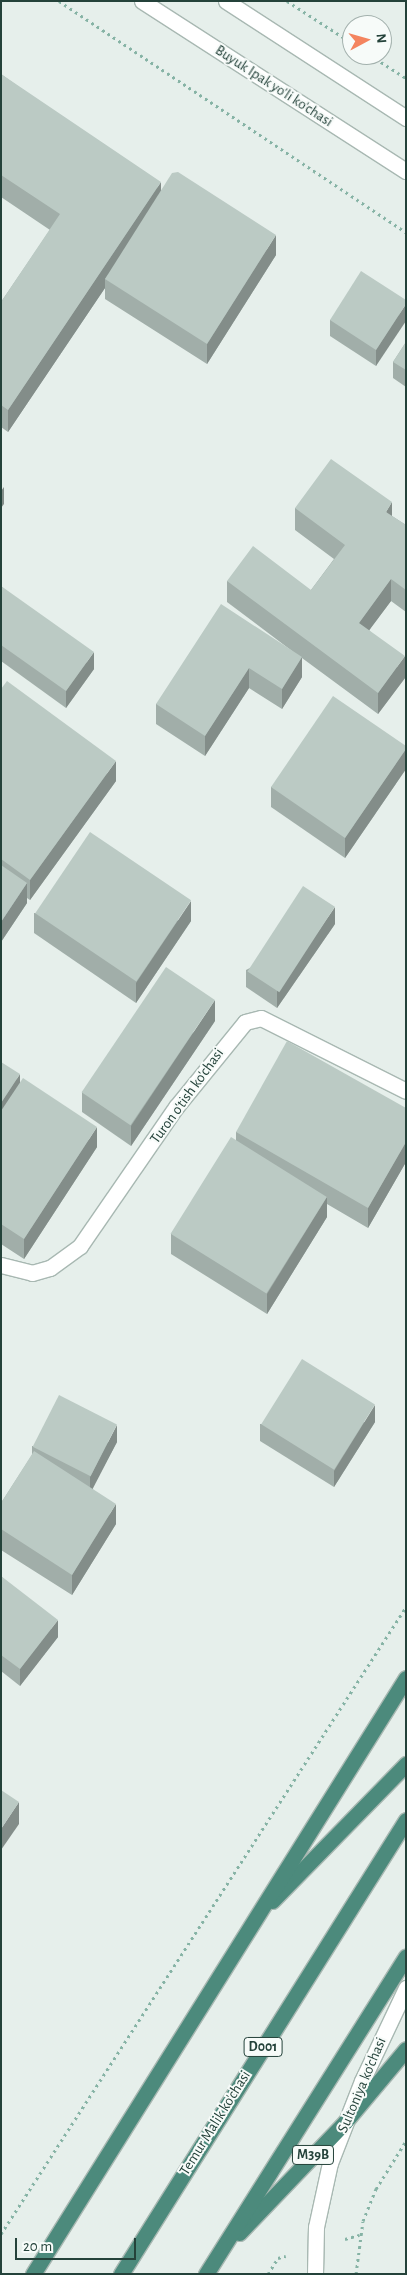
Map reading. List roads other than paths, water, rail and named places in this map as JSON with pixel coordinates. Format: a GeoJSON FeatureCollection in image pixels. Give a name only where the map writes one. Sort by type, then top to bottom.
{"type":"FeatureCollection","features":[{"type":"Feature","properties":{"kind":"highway"},"geometry":{"type":"LineString","coordinates":[[34,2274],[252,1921],[406,1678]]}},
{"type":"Feature","properties":{"kind":"highway"},"geometry":{"type":"LineString","coordinates":[[252,1921],[406,1764]]}},
{"type":"Feature","properties":{"kind":"highway","name":"Temur Malik ko'chasi"},"geometry":{"type":"LineString","coordinates":[[121,2274],[406,1820]]}},
{"type":"Feature","properties":{"kind":"highway"},"geometry":{"type":"LineString","coordinates":[[206,2274],[406,1957]]}},
{"type":"Feature","properties":{"kind":"highway","name":"M39B"},"geometry":{"type":"LineString","coordinates":[[216,2258],[345,2122],[406,2048]]}},
{"type":"Feature","properties":{"kind":"street","name":"Buyuk Ipak yo'li ko'chasi"},"geometry":{"type":"LineString","coordinates":[[142,1],[406,172]]}},
{"type":"Feature","properties":{"kind":"street"},"geometry":{"type":"LineString","coordinates":[[226,1],[406,118]]}},
{"type":"Feature","properties":{"kind":"street","name":"Turon o'tish ko'chasi"},"geometry":{"type":"LineString","coordinates":[[1,1265],[32,1273],[67,1258],[80,1246],[176,1107],[246,1022],[261,1018],[406,1091]]}},
{"type":"Feature","properties":{"kind":"street","name":"Sultoniya ko'chasi"},"geometry":{"type":"LineString","coordinates":[[315,2274],[319,2206],[345,2122],[406,1988]]}}]}
